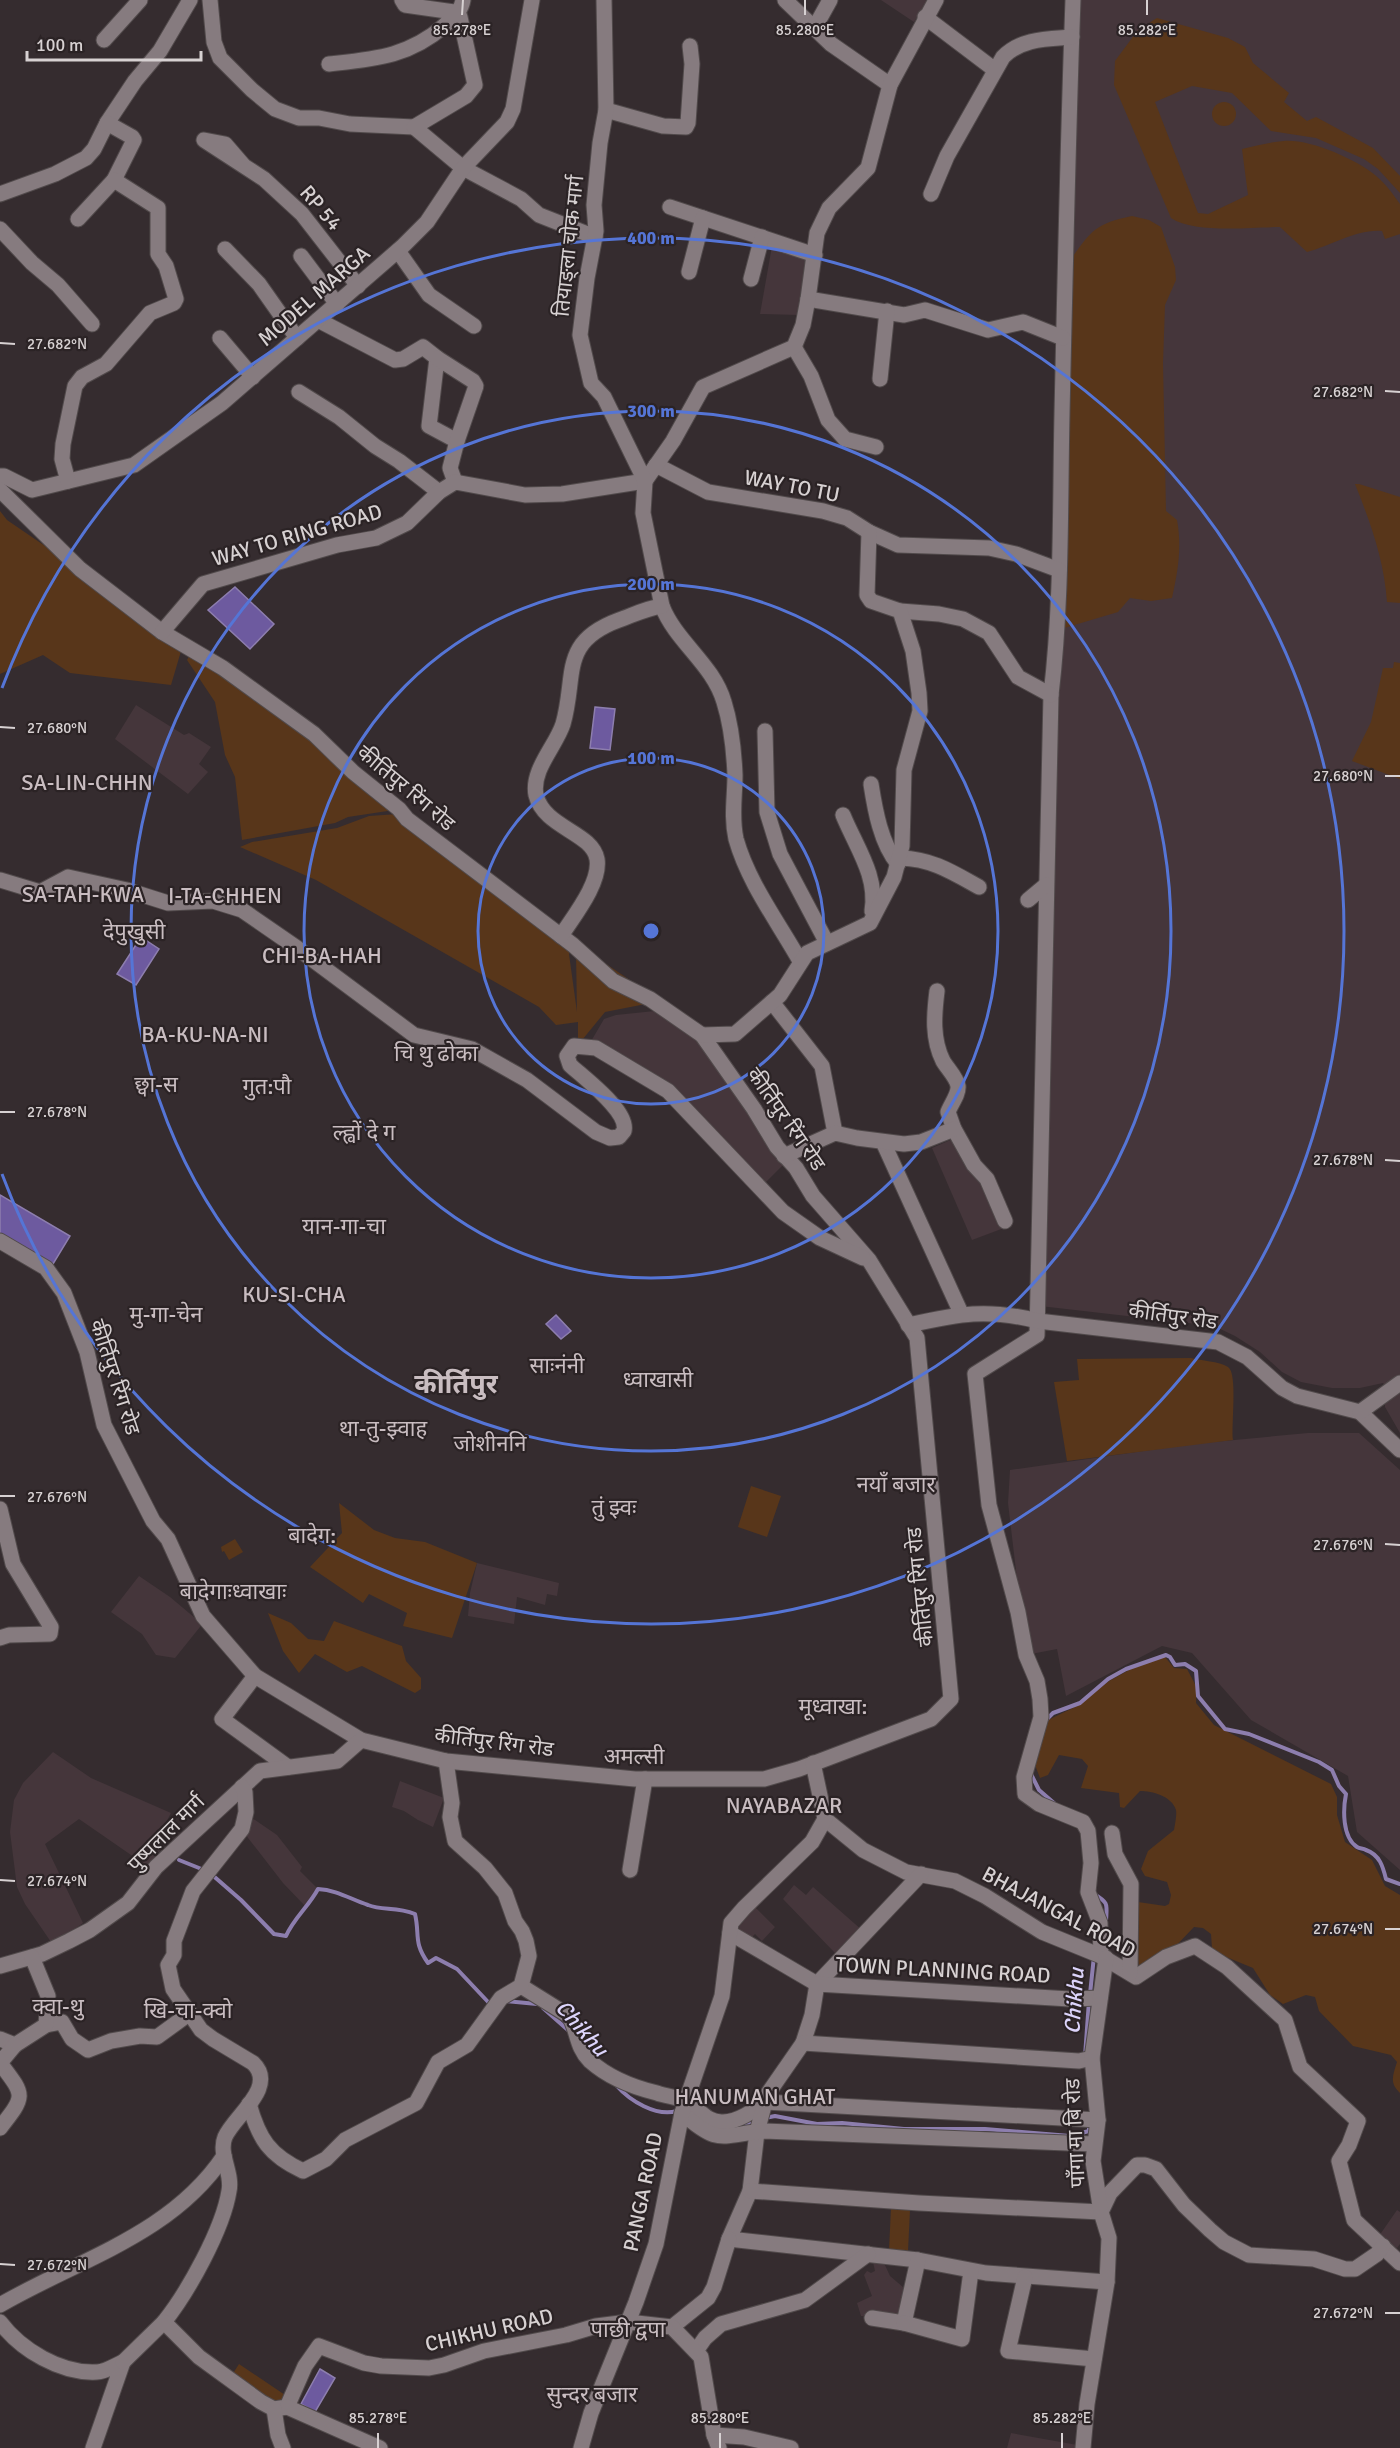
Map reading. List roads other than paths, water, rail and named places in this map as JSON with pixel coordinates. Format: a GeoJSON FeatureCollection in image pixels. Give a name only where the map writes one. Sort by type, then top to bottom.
{"type":"FeatureCollection","features":[{"type":"Feature","properties":{"kind":"street"},"geometry":{"type":"LineString","coordinates":[[104,40],[140,0]]}},
{"type":"Feature","properties":{"kind":"street"},"geometry":{"type":"LineString","coordinates":[[0,194],[55,174],[86,158],[94,149],[107,123],[135,81],[160,51],[190,0]]}},
{"type":"Feature","properties":{"kind":"street"},"geometry":{"type":"LineString","coordinates":[[210,0],[214,42],[220,58],[275,109],[299,118],[319,118],[350,124],[414,127],[466,96],[475,86],[460,17],[460,7]]}},
{"type":"Feature","properties":{"kind":"street"},"geometry":{"type":"LineString","coordinates":[[402,0],[405,5],[460,7]]}},
{"type":"Feature","properties":{"kind":"street","name":"MODEL MARGA"},"geometry":{"type":"LineString","coordinates":[[0,476],[32,490],[134,465],[222,403],[358,286],[427,222],[463,168],[507,122],[513,109],[532,0]]}},
{"type":"Feature","properties":{"kind":"street","name":"तियाङ्ला चोक मार्ग"},"geometry":{"type":"LineString","coordinates":[[604,0],[606,110],[600,143],[594,205],[595,237],[580,335],[591,383],[604,397],[645,481]]}},
{"type":"Feature","properties":{"kind":"street"},"geometry":{"type":"LineString","coordinates":[[785,0],[831,44],[890,85]]}},
{"type":"Feature","properties":{"kind":"street"},"geometry":{"type":"LineString","coordinates":[[815,27],[830,0]]}},
{"type":"Feature","properties":{"kind":"street"},"geometry":{"type":"LineString","coordinates":[[800,961],[750,874],[736,839],[733,811],[735,773],[728,715],[720,689],[700,658],[672,625],[662,606],[643,513],[645,481],[673,441],[703,387],[794,347],[803,325],[817,233],[830,208],[868,168],[890,85],[936,0]]}},
{"type":"Feature","properties":{"kind":"street"},"geometry":{"type":"LineString","coordinates":[[1038,1321],[1051,695],[1056,651],[1059,570],[1073,0]]}},
{"type":"Feature","properties":{"kind":"street"},"geometry":{"type":"LineString","coordinates":[[329,64],[387,57],[412,48],[433,35],[460,7]]}},
{"type":"Feature","properties":{"kind":"street"},"geometry":{"type":"LineString","coordinates":[[925,17],[995,70]]}},
{"type":"Feature","properties":{"kind":"street"},"geometry":{"type":"LineString","coordinates":[[931,194],[947,156],[995,70],[1013,48],[1033,40],[1072,37]]}},
{"type":"Feature","properties":{"kind":"street"},"geometry":{"type":"LineString","coordinates":[[606,110],[663,126],[686,127],[692,64],[690,45]]}},
{"type":"Feature","properties":{"kind":"street"},"geometry":{"type":"LineString","coordinates":[[78,219],[114,180],[134,139],[107,123]]}},
{"type":"Feature","properties":{"kind":"street"},"geometry":{"type":"LineString","coordinates":[[414,127],[463,168],[521,199],[539,215],[595,237]]}},
{"type":"Feature","properties":{"kind":"street","name":"RP 54"},"geometry":{"type":"LineString","coordinates":[[244,166],[264,179],[302,214],[358,286]]}},
{"type":"Feature","properties":{"kind":"street"},"geometry":{"type":"LineString","coordinates":[[68,481],[62,459],[63,444],[75,386],[82,377],[106,364],[150,313],[174,303],[176,299],[166,266],[158,254],[158,208],[114,180]]}},
{"type":"Feature","properties":{"kind":"street"},"geometry":{"type":"LineString","coordinates":[[670,207],[814,255]]}},
{"type":"Feature","properties":{"kind":"street"},"geometry":{"type":"LineString","coordinates":[[689,272],[703,218]]}},
{"type":"Feature","properties":{"kind":"street"},"geometry":{"type":"LineString","coordinates":[[0,229],[32,263],[58,285],[92,324]]}},
{"type":"Feature","properties":{"kind":"street"},"geometry":{"type":"LineString","coordinates":[[751,279],[762,237]]}},
{"type":"Feature","properties":{"kind":"street"},"geometry":{"type":"LineString","coordinates":[[225,249],[259,284],[297,338]]}},
{"type":"Feature","properties":{"kind":"street"},"geometry":{"type":"LineString","coordinates":[[398,250],[429,295],[474,326]]}},
{"type":"Feature","properties":{"kind":"street"},"geometry":{"type":"LineString","coordinates":[[301,256],[337,304]]}},
{"type":"Feature","properties":{"kind":"street"},"geometry":{"type":"LineString","coordinates":[[808,299],[904,315],[925,310],[988,330],[1023,322],[1063,338]]}},
{"type":"Feature","properties":{"kind":"street"},"geometry":{"type":"LineString","coordinates":[[880,379],[887,311]]}},
{"type":"Feature","properties":{"kind":"street"},"geometry":{"type":"LineString","coordinates":[[318,320],[395,360],[403,359],[423,347],[473,381],[476,386],[450,468],[455,482],[525,495],[562,494],[645,481]]}},
{"type":"Feature","properties":{"kind":"street"},"geometry":{"type":"LineString","coordinates":[[220,338],[253,377]]}},
{"type":"Feature","properties":{"kind":"street"},"geometry":{"type":"LineString","coordinates":[[794,347],[811,376],[828,420],[845,439],[876,447]]}},
{"type":"Feature","properties":{"kind":"street"},"geometry":{"type":"LineString","coordinates":[[437,358],[429,426],[458,441]]}},
{"type":"Feature","properties":{"kind":"street"},"geometry":{"type":"LineString","coordinates":[[299,392],[339,417],[375,446],[399,460],[440,492]]}},
{"type":"Feature","properties":{"kind":"street","name":"WAY TO TU"},"geometry":{"type":"LineString","coordinates":[[656,465],[708,492],[823,511],[847,518],[869,532],[898,545],[998,550],[1016,554],[1059,570]]}},
{"type":"Feature","properties":{"kind":"street","name":"WAY TO RING ROAD"},"geometry":{"type":"LineString","coordinates":[[162,632],[203,584],[337,545],[376,538],[407,524],[440,492],[455,482]]}},
{"type":"Feature","properties":{"kind":"street","name":"कीर्तिपुर रिंग रोड"},"geometry":{"type":"LineString","coordinates":[[0,490],[80,569],[162,632],[223,668],[314,734],[352,772],[399,809],[407,819],[561,936],[613,981],[650,999],[702,1035],[754,1108],[777,1147],[796,1168],[813,1196],[868,1260],[917,1338],[951,1699],[931,1719],[764,1779],[645,1779],[446,1761],[361,1740],[255,1676],[203,1616],[168,1539],[153,1521],[104,1425],[87,1352],[64,1293],[46,1268],[0,1241]]}},
{"type":"Feature","properties":{"kind":"street"},"geometry":{"type":"LineString","coordinates":[[869,532],[867,595],[871,601],[900,611],[939,614],[963,619],[989,633],[1018,677],[1051,695]]}},
{"type":"Feature","properties":{"kind":"street"},"geometry":{"type":"LineString","coordinates":[[561,936],[590,889],[596,875],[597,859],[591,846],[543,811],[536,795],[536,784],[540,771],[562,725],[574,658],[582,642],[599,628],[662,606]]}},
{"type":"Feature","properties":{"kind":"street"},"geometry":{"type":"LineString","coordinates":[[702,1035],[735,1034],[780,994],[807,953],[870,923],[899,861],[903,826],[904,770],[920,711],[920,693],[913,651],[900,611]]}},
{"type":"Feature","properties":{"kind":"street"},"geometry":{"type":"LineString","coordinates":[[765,731],[767,812],[780,855],[827,943]]}},
{"type":"Feature","properties":{"kind":"street"},"geometry":{"type":"LineString","coordinates":[[871,784],[875,810],[891,856],[899,861],[916,859],[935,863],[979,887]]}},
{"type":"Feature","properties":{"kind":"street"},"geometry":{"type":"LineString","coordinates":[[843,815],[872,879],[875,895],[870,923]]}},
{"type":"Feature","properties":{"kind":"street"},"geometry":{"type":"LineString","coordinates":[[0,880],[40,892],[68,876],[83,878],[168,903],[213,901],[242,910],[414,1035],[460,1044],[472,1049],[527,1080],[596,1132],[615,1138],[624,1131],[624,1119],[570,1065],[567,1056],[574,1046],[596,1048],[668,1091],[783,1212],[820,1238],[868,1260]]}},
{"type":"Feature","properties":{"kind":"street"},"geometry":{"type":"LineString","coordinates":[[1028,900],[1046,885]]}},
{"type":"Feature","properties":{"kind":"street"},"geometry":{"type":"LineString","coordinates":[[938,991],[934,1015],[936,1039],[940,1054],[958,1084],[957,1093],[948,1112],[954,1129],[974,1166],[987,1179],[1005,1221]]}},
{"type":"Feature","properties":{"kind":"street"},"geometry":{"type":"LineString","coordinates":[[772,1002],[822,1066],[835,1132]]}},
{"type":"Feature","properties":{"kind":"street"},"geometry":{"type":"LineString","coordinates":[[784,1156],[835,1132],[904,1144],[921,1142],[954,1129]]}},
{"type":"Feature","properties":{"kind":"street"},"geometry":{"type":"LineString","coordinates":[[883,1142],[961,1313]]}},
{"type":"Feature","properties":{"kind":"street","name":"कीर्तिपुर रोड"},"geometry":{"type":"LineString","coordinates":[[908,1325],[961,1313],[1009,1314],[1038,1321],[1218,1342],[1247,1357],[1282,1388],[1297,1396],[1360,1412],[1400,1450]]}},
{"type":"Feature","properties":{"kind":"street","name":"पाँगा मा बि रोड"},"geometry":{"type":"LineString","coordinates":[[1038,1321],[1037,1335],[975,1374],[989,1505],[1018,1612],[1026,1655],[1040,1699],[1041,1717],[1024,1777],[1025,1794],[1039,1804],[1083,1822],[1088,1831],[1091,1863],[1088,1892],[1100,1923],[1103,1957],[1092,2058],[1098,2120],[1093,2144],[1093,2161],[1101,2212],[1109,2238],[1107,2282],[1094,2359],[1083,2448]]}},
{"type":"Feature","properties":{"kind":"street"},"geometry":{"type":"LineString","coordinates":[[1360,1412],[1400,1383]]}},
{"type":"Feature","properties":{"kind":"street"},"geometry":{"type":"LineString","coordinates":[[0,1509],[13,1564],[51,1627],[50,1634],[9,1635],[0,1638]]}},
{"type":"Feature","properties":{"kind":"street"},"geometry":{"type":"LineString","coordinates":[[255,1676],[222,1719],[288,1767]]}},
{"type":"Feature","properties":{"kind":"street","name":"पुष्पलाल मार्ग"},"geometry":{"type":"LineString","coordinates":[[0,1966],[42,1954],[90,1930],[129,1903],[156,1867],[260,1771],[337,1761],[361,1740]]}},
{"type":"Feature","properties":{"kind":"street"},"geometry":{"type":"LineString","coordinates":[[249,2103],[255,2124],[272,2153],[303,2172],[326,2159],[345,2140],[416,2103],[438,2062],[467,2045],[501,1998],[521,1986],[529,1956],[526,1941],[515,1921],[505,1893],[485,1868],[455,1841],[450,1818],[452,1803],[446,1761]]}},
{"type":"Feature","properties":{"kind":"street"},"geometry":{"type":"LineString","coordinates":[[813,1763],[825,1819]]}},
{"type":"Feature","properties":{"kind":"street"},"geometry":{"type":"LineString","coordinates":[[630,1869],[645,1779]]}},
{"type":"Feature","properties":{"kind":"street"},"geometry":{"type":"LineString","coordinates":[[0,2322],[23,2345],[66,2369],[99,2373],[123,2362],[164,2322],[179,2303],[222,2213],[230,2191],[229,2170],[224,2156],[224,2138],[261,2082],[257,2067],[201,2030],[173,1989],[168,1965],[174,1955],[174,1941],[193,1891],[242,1829],[246,1812],[245,1792],[242,1787]]}},
{"type":"Feature","properties":{"kind":"street","name":"BHAJANGAL ROAD"},"geometry":{"type":"LineString","coordinates":[[825,1819],[863,1850],[906,1872],[955,1881],[985,1896],[1042,1932],[1103,1957],[1136,1977],[1166,1957],[1195,1946],[1227,1967],[1285,2020],[1300,2067],[1358,2121],[1340,2161],[1354,2220],[1400,2263]]}},
{"type":"Feature","properties":{"kind":"street","name":"PANGA ROAD"},"geometry":{"type":"LineString","coordinates":[[581,2448],[594,2404],[636,2302],[656,2244],[684,2106],[722,1996],[731,1923],[812,1842],[825,1819]]}},
{"type":"Feature","properties":{"kind":"street"},"geometry":{"type":"LineString","coordinates":[[1112,1833],[1115,1854],[1131,1884],[1130,1973]]}},
{"type":"Feature","properties":{"kind":"street"},"geometry":{"type":"LineString","coordinates":[[730,1933],[817,1984],[921,1874]]}},
{"type":"Feature","properties":{"kind":"street"},"geometry":{"type":"LineString","coordinates":[[32,1957],[48,1996],[46,2025]]}},
{"type":"Feature","properties":{"kind":"street","name":"TOWN PLANNING ROAD"},"geometry":{"type":"LineString","coordinates":[[764,2108],[802,2043],[812,2015],[817,1984],[1070,1999],[1100,1998]]}},
{"type":"Feature","properties":{"kind":"street"},"geometry":{"type":"LineString","coordinates":[[521,1986],[569,2016],[573,2023],[576,2040],[589,2060],[601,2069],[640,2089],[717,2122],[726,2122],[764,2108],[933,2111],[1098,2120]]}},
{"type":"Feature","properties":{"kind":"street"},"geometry":{"type":"LineString","coordinates":[[0,2128],[21,2100],[20,2090],[0,2064],[7,2042],[46,2025],[62,2022],[72,2039],[88,2050],[111,2041],[140,2036],[156,2037],[190,2013]]}},
{"type":"Feature","properties":{"kind":"street"},"geometry":{"type":"LineString","coordinates":[[802,2043],[1079,2061],[1092,2058]]}},
{"type":"Feature","properties":{"kind":"street"},"geometry":{"type":"LineString","coordinates":[[684,2106],[712,2136],[733,2137],[757,2132],[1093,2144]]}},
{"type":"Feature","properties":{"kind":"street"},"geometry":{"type":"LineString","coordinates":[[672,2327],[708,2298],[714,2288],[729,2239],[750,2191],[757,2132],[764,2108]]}},
{"type":"Feature","properties":{"kind":"street"},"geometry":{"type":"LineString","coordinates":[[933,2111],[934,2138]]}},
{"type":"Feature","properties":{"kind":"street"},"geometry":{"type":"LineString","coordinates":[[0,2305],[166,2218],[210,2178],[224,2156]]}},
{"type":"Feature","properties":{"kind":"street"},"geometry":{"type":"LineString","coordinates":[[750,2191],[919,2203],[1101,2212],[1110,2193],[1137,2165],[1145,2164],[1156,2169],[1184,2205],[1210,2230],[1224,2242],[1249,2255],[1303,2258],[1345,2269],[1355,2269],[1377,2254],[1383,2246]]}},
{"type":"Feature","properties":{"kind":"street"},"geometry":{"type":"LineString","coordinates":[[729,2239],[918,2260],[971,2271],[1107,2282]]}},
{"type":"Feature","properties":{"kind":"street"},"geometry":{"type":"LineString","coordinates":[[696,2351],[705,2338],[721,2324],[805,2300],[868,2254]]}},
{"type":"Feature","properties":{"kind":"street"},"geometry":{"type":"LineString","coordinates":[[904,2323],[918,2260]]}},
{"type":"Feature","properties":{"kind":"street"},"geometry":{"type":"LineString","coordinates":[[872,2318],[904,2323],[962,2339],[971,2271]]}},
{"type":"Feature","properties":{"kind":"street"},"geometry":{"type":"LineString","coordinates":[[1025,2277],[1008,2351],[1094,2359]]}},
{"type":"Feature","properties":{"kind":"street"},"geometry":{"type":"LineString","coordinates":[[164,2322],[199,2358],[261,2402],[380,2448]]}},
{"type":"Feature","properties":{"kind":"street"},"geometry":{"type":"LineString","coordinates":[[628,2322],[672,2327],[701,2357],[717,2442],[744,2437],[792,2448]]}},
{"type":"Feature","properties":{"kind":"street","name":"CHIKHU ROAD"},"geometry":{"type":"LineString","coordinates":[[281,2408],[319,2346],[364,2363],[429,2368],[444,2366],[484,2351],[512,2344],[628,2322]]}},
{"type":"Feature","properties":{"kind":"street"},"geometry":{"type":"LineString","coordinates":[[93,2448],[123,2362]]}},
{"type":"Feature","properties":{"kind":"street"},"geometry":{"type":"LineString","coordinates":[[281,2408],[278,2435],[283,2448]]}},
{"type":"Feature","properties":{"kind":"waterway","name":"Chikhu"},"geometry":{"type":"LineString","coordinates":[[1046,1720],[1053,1713],[1080,1703],[1108,1679],[1126,1669],[1166,1655],[1175,1665],[1185,1664],[1196,1671],[1198,1696],[1225,1729],[1249,1734],[1319,1762],[1332,1770],[1339,1786],[1346,1794],[1344,1815],[1349,1837],[1357,1847],[1371,1852],[1378,1858],[1386,1879],[1400,1884]]}},
{"type":"Feature","properties":{"kind":"waterway","name":"Chikhu"},"geometry":{"type":"LineString","coordinates":[[1031,1774],[1039,1790],[1054,1803]]}},
{"type":"Feature","properties":{"kind":"waterway"},"geometry":{"type":"LineString","coordinates":[[179,1860],[204,1870]]}},
{"type":"Feature","properties":{"kind":"waterway"},"geometry":{"type":"LineString","coordinates":[[210,1873],[241,1900],[274,1934],[286,1936],[318,1889],[337,1893],[374,1907],[415,1914],[420,1949],[428,1963],[436,1958],[457,1969],[490,2004],[493,2003]]}},
{"type":"Feature","properties":{"kind":"waterway","name":"Chikhu"},"geometry":{"type":"LineString","coordinates":[[1094,1894],[1106,1904],[1106,1921]]}},
{"type":"Feature","properties":{"kind":"waterway","name":"Chikhu"},"geometry":{"type":"LineString","coordinates":[[1090,1994],[1094,1956]]}},
{"type":"Feature","properties":{"kind":"waterway","name":"Chikhu"},"geometry":{"type":"LineString","coordinates":[[506,2001],[537,2004]]}},
{"type":"Feature","properties":{"kind":"waterway","name":"Chikhu"},"geometry":{"type":"LineString","coordinates":[[1085,2056],[1089,2001]]}},
{"type":"Feature","properties":{"kind":"waterway","name":"Chikhu"},"geometry":{"type":"LineString","coordinates":[[543,2008],[569,2031]]}},
{"type":"Feature","properties":{"kind":"waterway","name":"Chikhu"},"geometry":{"type":"LineString","coordinates":[[616,2085],[628,2097],[652,2110],[677,2111]]}},
{"type":"Feature","properties":{"kind":"waterway","name":"Chikhu"},"geometry":{"type":"LineString","coordinates":[[765,2118],[775,2116],[817,2124],[842,2123],[904,2129],[985,2129],[1070,2136],[1089,2131],[1089,2124]]}},
{"type":"Feature","properties":{"kind":"waterway","name":"Chikhu"},"geometry":{"type":"LineString","coordinates":[[740,2127],[755,2120]]}},
{"type":"Feature","properties":{"kind":"district","name":"SA-LIN-CHHN"},"geometry":{"type":"Point","coordinates":[87,782]}},
{"type":"Feature","properties":{"kind":"district","name":"SA-TAH-KWA"},"geometry":{"type":"Point","coordinates":[83,894]}},
{"type":"Feature","properties":{"kind":"district","name":"I-TA-CHHEN"},"geometry":{"type":"Point","coordinates":[225,895]}},
{"type":"Feature","properties":{"kind":"district","name":"देपुखुसी"},"geometry":{"type":"Point","coordinates":[134,931]}},
{"type":"Feature","properties":{"kind":"district","name":"CHI-BA-HAH"},"geometry":{"type":"Point","coordinates":[322,955]}},
{"type":"Feature","properties":{"kind":"district","name":"BA-KU-NA-NI"},"geometry":{"type":"Point","coordinates":[205,1034]}},
{"type":"Feature","properties":{"kind":"district","name":"चि थु ढोका"},"geometry":{"type":"Point","coordinates":[436,1053]}},
{"type":"Feature","properties":{"kind":"district","name":"छ्वा-स"},"geometry":{"type":"Point","coordinates":[156,1084]}},
{"type":"Feature","properties":{"kind":"district","name":"गुत:पौ"},"geometry":{"type":"Point","coordinates":[267,1086]}},
{"type":"Feature","properties":{"kind":"district","name":"ल्ह्वों दे ग"},"geometry":{"type":"Point","coordinates":[364,1132]}},
{"type":"Feature","properties":{"kind":"district","name":"यान-गा-चा"},"geometry":{"type":"Point","coordinates":[344,1226]}},
{"type":"Feature","properties":{"kind":"district","name":"KU-SI-CHA"},"geometry":{"type":"Point","coordinates":[294,1294]}},
{"type":"Feature","properties":{"kind":"district","name":"मु-गा-चेन"},"geometry":{"type":"Point","coordinates":[166,1314]}},
{"type":"Feature","properties":{"kind":"district","name":"साःनंनी"},"geometry":{"type":"Point","coordinates":[557,1365]}},
{"type":"Feature","properties":{"kind":"district","name":"ध्वाखासी"},"geometry":{"type":"Point","coordinates":[658,1379]}},
{"type":"Feature","properties":{"kind":"district","name":"कीर्तिपुर"},"geometry":{"type":"Point","coordinates":[456,1384]}},
{"type":"Feature","properties":{"kind":"district","name":"था-तु-झ्वाह"},"geometry":{"type":"Point","coordinates":[383,1428]}},
{"type":"Feature","properties":{"kind":"district","name":"जोशीननि"},"geometry":{"type":"Point","coordinates":[490,1443]}},
{"type":"Feature","properties":{"kind":"district","name":"नयाँ बजार"},"geometry":{"type":"Point","coordinates":[896,1484]}},
{"type":"Feature","properties":{"kind":"district","name":"तुं झ्वः"},"geometry":{"type":"Point","coordinates":[614,1507]}},
{"type":"Feature","properties":{"kind":"district","name":"बादेग:"},"geometry":{"type":"Point","coordinates":[312,1535]}},
{"type":"Feature","properties":{"kind":"district","name":"बादेगाःध्वाखाः"},"geometry":{"type":"Point","coordinates":[233,1591]}},
{"type":"Feature","properties":{"kind":"district","name":"मूध्वाखा:"},"geometry":{"type":"Point","coordinates":[833,1706]}},
{"type":"Feature","properties":{"kind":"district","name":"अमल्सी"},"geometry":{"type":"Point","coordinates":[634,1756]}},
{"type":"Feature","properties":{"kind":"district","name":"NAYABAZAR"},"geometry":{"type":"Point","coordinates":[784,1805]}},
{"type":"Feature","properties":{"kind":"district","name":"क्वा-थु"},"geometry":{"type":"Point","coordinates":[58,2006]}},
{"type":"Feature","properties":{"kind":"district","name":"खि-चा-क्वो"},"geometry":{"type":"Point","coordinates":[188,2010]}},
{"type":"Feature","properties":{"kind":"district","name":"HANUMAN GHAT"},"geometry":{"type":"Point","coordinates":[755,2096]}},
{"type":"Feature","properties":{"kind":"district","name":"पाछी द्वपा"},"geometry":{"type":"Point","coordinates":[628,2329]}},
{"type":"Feature","properties":{"kind":"district","name":"सुन्दर बजार"},"geometry":{"type":"Point","coordinates":[592,2394]}}]}
